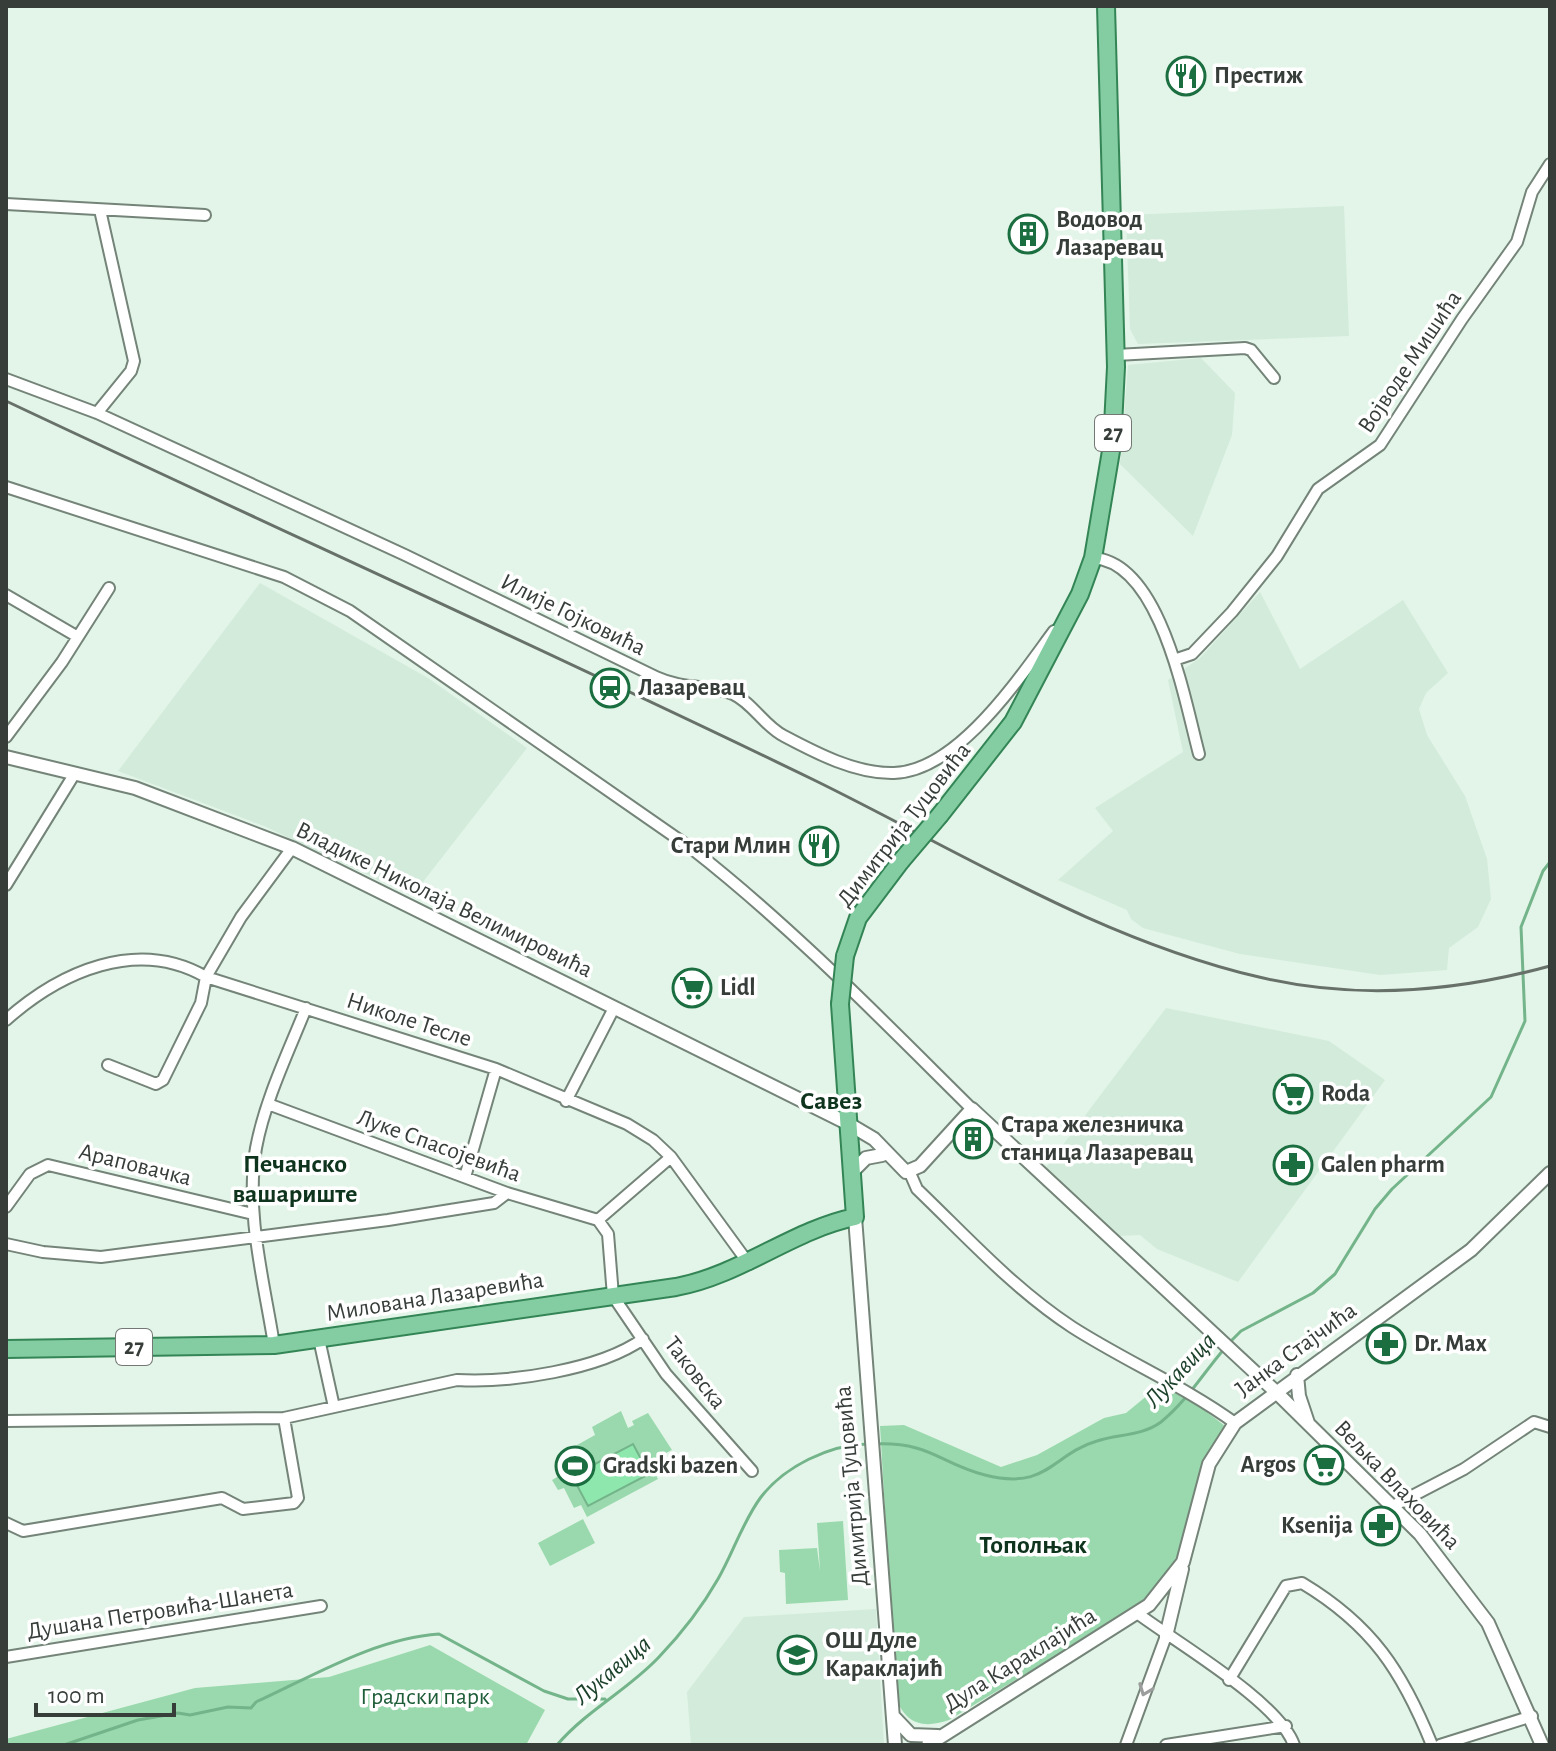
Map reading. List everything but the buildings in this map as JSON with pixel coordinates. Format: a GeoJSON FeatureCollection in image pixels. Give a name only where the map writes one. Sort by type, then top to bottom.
{"type":"FeatureCollection","features":[{"type":"Feature","properties":{"kind":"main road","name":"Димитрија Туцовића"},"geometry":{"type":"LineString","coordinates":[[855,1217],[840,1004],[845,956],[858,918],[1013,722],[1071,611],[1093,558],[1112,445],[1116,355],[1106,6]]}},
{"type":"Feature","properties":{"kind":"main road","name":"Милована Лазаревића"},"geometry":{"type":"LineString","coordinates":[[6,1349],[274,1345],[613,1296],[695,1283],[749,1264],[829,1224],[855,1217]]}},
{"type":"Feature","properties":{"kind":"street","name":"Војводе Мишића"},"geometry":{"type":"LineString","coordinates":[[1174,660],[1192,654],[1232,612],[1277,556],[1318,489],[1380,445],[1462,319],[1517,242],[1532,192],[1550,164]]}},
{"type":"Feature","properties":{"kind":"street"},"geometry":{"type":"LineString","coordinates":[[6,204],[205,215]]}},
{"type":"Feature","properties":{"kind":"street"},"geometry":{"type":"LineString","coordinates":[[97,413],[131,371],[134,361],[100,210]]}},
{"type":"Feature","properties":{"kind":"street"},"geometry":{"type":"LineString","coordinates":[[1116,355],[1245,348],[1251,350],[1274,378]]}},
{"type":"Feature","properties":{"kind":"street","name":"Илије Гојковића"},"geometry":{"type":"LineString","coordinates":[[6,379],[97,413],[405,555],[677,687],[730,693],[741,698],[775,732],[832,759],[866,770],[893,773],[917,769],[939,760],[988,713],[1071,611]]}},
{"type":"Feature","properties":{"kind":"street"},"geometry":{"type":"LineString","coordinates":[[6,487],[284,577],[350,611],[691,848],[785,925],[972,1109],[910,1173],[917,1189],[1013,1282],[1072,1327],[1167,1379],[1235,1423]]}},
{"type":"Feature","properties":{"kind":"street"},"geometry":{"type":"LineString","coordinates":[[1093,558],[1113,563],[1131,578],[1164,632],[1199,754]]}},
{"type":"Feature","properties":{"kind":"street"},"geometry":{"type":"LineString","coordinates":[[6,737],[109,588]]}},
{"type":"Feature","properties":{"kind":"street"},"geometry":{"type":"LineString","coordinates":[[6,595],[78,637]]}},
{"type":"Feature","properties":{"kind":"street","name":"Владике Николаја Велимировића"},"geometry":{"type":"LineString","coordinates":[[6,757],[135,788],[292,848],[847,1123],[864,1142],[910,1173]]}},
{"type":"Feature","properties":{"kind":"street"},"geometry":{"type":"LineString","coordinates":[[6,885],[75,773]]}},
{"type":"Feature","properties":{"kind":"street"},"geometry":{"type":"LineString","coordinates":[[108,1065],[156,1084],[163,1080],[201,1003],[206,977],[241,917],[292,848]]}},
{"type":"Feature","properties":{"kind":"street","name":"Николе Тесле"},"geometry":{"type":"LineString","coordinates":[[6,1020],[34,996],[64,977],[119,961],[156,960],[191,968],[206,977],[496,1069],[566,1101],[627,1124],[653,1140],[671,1157],[749,1264]]}},
{"type":"Feature","properties":{"kind":"street"},"geometry":{"type":"LineString","coordinates":[[274,1345],[253,1214],[256,1149],[268,1104],[306,1008]]}},
{"type":"Feature","properties":{"kind":"street"},"geometry":{"type":"LineString","coordinates":[[566,1101],[614,1008]]}},
{"type":"Feature","properties":{"kind":"street"},"geometry":{"type":"LineString","coordinates":[[465,1177],[496,1069]]}},
{"type":"Feature","properties":{"kind":"street","name":"Луке Спасојевића"},"geometry":{"type":"LineString","coordinates":[[268,1104],[507,1193],[598,1220]]}},
{"type":"Feature","properties":{"kind":"street","name":"Вељка Влаховића"},"geometry":{"type":"LineString","coordinates":[[972,1109],[1275,1391],[1420,1534],[1488,1623],[1532,1716],[1542,1745]]}},
{"type":"Feature","properties":{"kind":"street"},"geometry":{"type":"LineString","coordinates":[[851,1173],[866,1158],[886,1156]]}},
{"type":"Feature","properties":{"kind":"street"},"geometry":{"type":"LineString","coordinates":[[613,1296],[608,1234],[598,1220],[671,1157]]}},
{"type":"Feature","properties":{"kind":"street","name":"Араповачка"},"geometry":{"type":"LineString","coordinates":[[6,1207],[30,1174],[41,1166],[55,1166],[253,1214]]}},
{"type":"Feature","properties":{"kind":"street","name":"Јанка Стајчића"},"geometry":{"type":"LineString","coordinates":[[1137,1613],[1160,1595],[1183,1562],[1209,1464],[1235,1423],[1471,1250],[1550,1173]]}},
{"type":"Feature","properties":{"kind":"street"},"geometry":{"type":"LineString","coordinates":[[493,1187],[497,1197],[494,1203]]}},
{"type":"Feature","properties":{"kind":"street"},"geometry":{"type":"LineString","coordinates":[[6,1244],[43,1252],[101,1257],[388,1220],[494,1203],[507,1193]]}},
{"type":"Feature","properties":{"kind":"street","name":"Димитрија Туцовића"},"geometry":{"type":"LineString","coordinates":[[855,1217],[895,1745]]}},
{"type":"Feature","properties":{"kind":"street","name":"Таковска"},"geometry":{"type":"LineString","coordinates":[[613,1296],[666,1374],[752,1471]]}},
{"type":"Feature","properties":{"kind":"street"},"geometry":{"type":"LineString","coordinates":[[319,1339],[334,1407]]}},
{"type":"Feature","properties":{"kind":"street"},"geometry":{"type":"LineString","coordinates":[[6,1421],[284,1418],[457,1380],[483,1380],[585,1366],[609,1359],[643,1339]]}},
{"type":"Feature","properties":{"kind":"street"},"geometry":{"type":"LineString","coordinates":[[1297,1375],[1299,1396],[1309,1426]]}},
{"type":"Feature","properties":{"kind":"street"},"geometry":{"type":"LineString","coordinates":[[6,1523],[23,1531],[222,1498],[243,1509],[294,1503],[298,1498],[297,1485],[284,1418]]}},
{"type":"Feature","properties":{"kind":"street"},"geometry":{"type":"LineString","coordinates":[[1393,1506],[1464,1469],[1534,1422],[1550,1427]]}},
{"type":"Feature","properties":{"kind":"street"},"geometry":{"type":"LineString","coordinates":[[1129,1744],[1166,1636],[1183,1562]]}},
{"type":"Feature","properties":{"kind":"street"},"geometry":{"type":"LineString","coordinates":[[1229,1680],[1286,1586],[1302,1583],[1351,1618],[1383,1652],[1410,1690],[1432,1745]]}},
{"type":"Feature","properties":{"kind":"street","name":"Душана Петровића-Шанета"},"geometry":{"type":"LineString","coordinates":[[6,1657],[321,1606]]}},
{"type":"Feature","properties":{"kind":"street"},"geometry":{"type":"LineString","coordinates":[[1137,1613],[1286,1726],[1294,1745]]}},
{"type":"Feature","properties":{"kind":"street","name":"Дула Караклајића"},"geometry":{"type":"LineString","coordinates":[[933,1741],[1137,1613]]}},
{"type":"Feature","properties":{"kind":"street"},"geometry":{"type":"LineString","coordinates":[[892,1714],[911,1735],[933,1741]]}},
{"type":"Feature","properties":{"kind":"street"},"geometry":{"type":"LineString","coordinates":[[1440,1745],[1532,1716]]}},
{"type":"Feature","properties":{"kind":"street"},"geometry":{"type":"LineString","coordinates":[[1166,1745],[1286,1726]]}},
{"type":"Feature","properties":{"kind":"shaded area"},"geometry":{"type":"Polygon","coordinates":[[[1344,206],[1349,336],[1138,344],[1130,329],[1126,215],[1344,206]]]}},
{"type":"Feature","properties":{"kind":"shaded area"},"geometry":{"type":"Polygon","coordinates":[[[1201,358],[1235,393],[1232,435],[1193,536],[1120,464],[1128,365],[1201,358]]]}},
{"type":"Feature","properties":{"kind":"shaded area"},"geometry":{"type":"Polygon","coordinates":[[[260,583],[428,678],[527,748],[412,896],[264,826],[118,771],[260,583]]]}},
{"type":"Feature","properties":{"kind":"shaded area"},"geometry":{"type":"Polygon","coordinates":[[[1260,592],[1300,669],[1403,600],[1448,673],[1426,693],[1419,709],[1427,735],[1465,796],[1487,859],[1491,899],[1478,927],[1449,948],[1447,970],[1380,975],[1240,954],[1143,928],[1131,919],[1127,910],[1058,880],[1113,831],[1095,808],[1183,752],[1168,680],[1200,658],[1260,592]]]}},
{"type":"Feature","properties":{"kind":"shaded area"},"geometry":{"type":"Polygon","coordinates":[[[1166,1008],[1329,1041],[1385,1080],[1238,1282],[1157,1249],[1140,1235],[1119,1236],[1044,1170],[1166,1008]]]}},
{"type":"Feature","properties":{"kind":"shaded area"},"geometry":{"type":"Polygon","coordinates":[[[633,1444],[649,1474],[588,1506],[572,1476],[633,1444]]]}},
{"type":"Feature","properties":{"kind":"shaded area","name":"ОШ Дуле Караклајић"},"geometry":{"type":"Polygon","coordinates":[[[876,1609],[884,1745],[691,1745],[687,1692],[744,1617],[876,1609]]]}},
{"type":"Feature","properties":{"kind":"green space"},"geometry":{"type":"Polygon","coordinates":[[[1160,1385],[1199,1406],[1225,1426],[1202,1466],[1181,1548],[1167,1575],[1145,1602],[949,1720],[923,1724],[910,1719],[896,1698],[880,1426],[904,1425],[1001,1467],[1037,1455],[1104,1418],[1126,1413],[1160,1385]]]}},
{"type":"Feature","properties":{"kind":"green space","name":"Gradski bazen"},"geometry":{"type":"Polygon","coordinates":[[[621,1411],[628,1428],[634,1425],[632,1421],[648,1413],[672,1450],[656,1458],[659,1464],[652,1468],[658,1479],[587,1517],[581,1505],[574,1508],[564,1488],[558,1490],[552,1480],[559,1476],[555,1467],[565,1462],[561,1454],[595,1435],[592,1427],[621,1411]]]}},
{"type":"Feature","properties":{"kind":"green space","name":"Gradski bazen"},"geometry":{"type":"Polygon","coordinates":[[[583,1519],[595,1543],[550,1566],[538,1543],[583,1519]]]}},
{"type":"Feature","properties":{"kind":"green space"},"geometry":{"type":"Polygon","coordinates":[[[843,1521],[848,1600],[786,1604],[785,1573],[780,1572],[779,1550],[817,1548],[820,1571],[817,1523],[843,1521]]]}},
{"type":"Feature","properties":{"kind":"green space","name":"Градски парк"},"geometry":{"type":"Polygon","coordinates":[[[430,1645],[545,1710],[526,1745],[6,1745],[6,1739],[195,1688],[329,1677],[430,1645]]]}},
{"type":"Feature","properties":{"kind":"waterway","name":"Лукавица"},"geometry":{"type":"LineString","coordinates":[[1230,1342],[1241,1331],[1313,1293],[1335,1274],[1375,1209],[1392,1189],[1491,1097],[1525,1021],[1521,927],[1543,871],[1550,862]]}},
{"type":"Feature","properties":{"kind":"waterway","name":"Лукавица"},"geometry":{"type":"LineString","coordinates":[[875,1444],[909,1446],[985,1475],[1006,1479],[1036,1475],[1082,1447],[1154,1427],[1187,1396],[1225,1348]]}},
{"type":"Feature","properties":{"kind":"waterway","name":"Лукавица"},"geometry":{"type":"LineString","coordinates":[[557,1745],[581,1721],[647,1669],[683,1630],[712,1589],[749,1516],[771,1486],[809,1459],[838,1448],[867,1444]]}},
{"type":"Feature","properties":{"kind":"waterway"},"geometry":{"type":"LineString","coordinates":[[64,1745],[138,1720],[178,1713],[190,1715],[228,1707],[251,1708],[256,1702],[368,1650],[439,1634],[544,1691],[568,1699],[605,1699]]}},
{"type":"Feature","properties":{"kind":"railway"},"geometry":{"type":"LineString","coordinates":[[6,401],[511,636],[814,780],[1031,891],[1143,941],[1259,977],[1332,989],[1441,987],[1550,966]]}},
{"type":"Feature","properties":{"kind":"place","name":"Престиж"},"geometry":{"type":"Point","coordinates":[1186,76]}},
{"type":"Feature","properties":{"kind":"place","name":"Водовод Лазаревац"},"geometry":{"type":"Point","coordinates":[1028,234]}},
{"type":"Feature","properties":{"kind":"place","name":"Лазаревац"},"geometry":{"type":"Point","coordinates":[610,688]}},
{"type":"Feature","properties":{"kind":"place","name":"Стари Млин"},"geometry":{"type":"Point","coordinates":[819,846]}},
{"type":"Feature","properties":{"kind":"place","name":"Lidl"},"geometry":{"type":"Point","coordinates":[692,988]}},
{"type":"Feature","properties":{"kind":"place","name":"Roda"},"geometry":{"type":"Point","coordinates":[1293,1094]}},
{"type":"Feature","properties":{"kind":"place","name":"Стара железничка станица Лазаревац"},"geometry":{"type":"Point","coordinates":[973,1139]}},
{"type":"Feature","properties":{"kind":"place","name":"Galen pharm"},"geometry":{"type":"Point","coordinates":[1293,1165]}},
{"type":"Feature","properties":{"kind":"place","name":"Dr. Max"},"geometry":{"type":"Point","coordinates":[1386,1344]}},
{"type":"Feature","properties":{"kind":"place","name":"Argos"},"geometry":{"type":"Point","coordinates":[1324,1465]}},
{"type":"Feature","properties":{"kind":"place","name":"Gradski bazen"},"geometry":{"type":"Point","coordinates":[575,1466]}},
{"type":"Feature","properties":{"kind":"place","name":"Ksenija"},"geometry":{"type":"Point","coordinates":[1381,1526]}},
{"type":"Feature","properties":{"kind":"place","name":"ОШ Дуле Караклајић"},"geometry":{"type":"Point","coordinates":[797,1655]}},
{"type":"Feature","properties":{"kind":"district","name":"Савез"},"geometry":{"type":"Point","coordinates":[831,1101]}},
{"type":"Feature","properties":{"kind":"district","name":"Печанско вашариште"},"geometry":{"type":"Point","coordinates":[295,1179]}},
{"type":"Feature","properties":{"kind":"district","name":"Тополњак"},"geometry":{"type":"Point","coordinates":[1033,1545]}}]}
